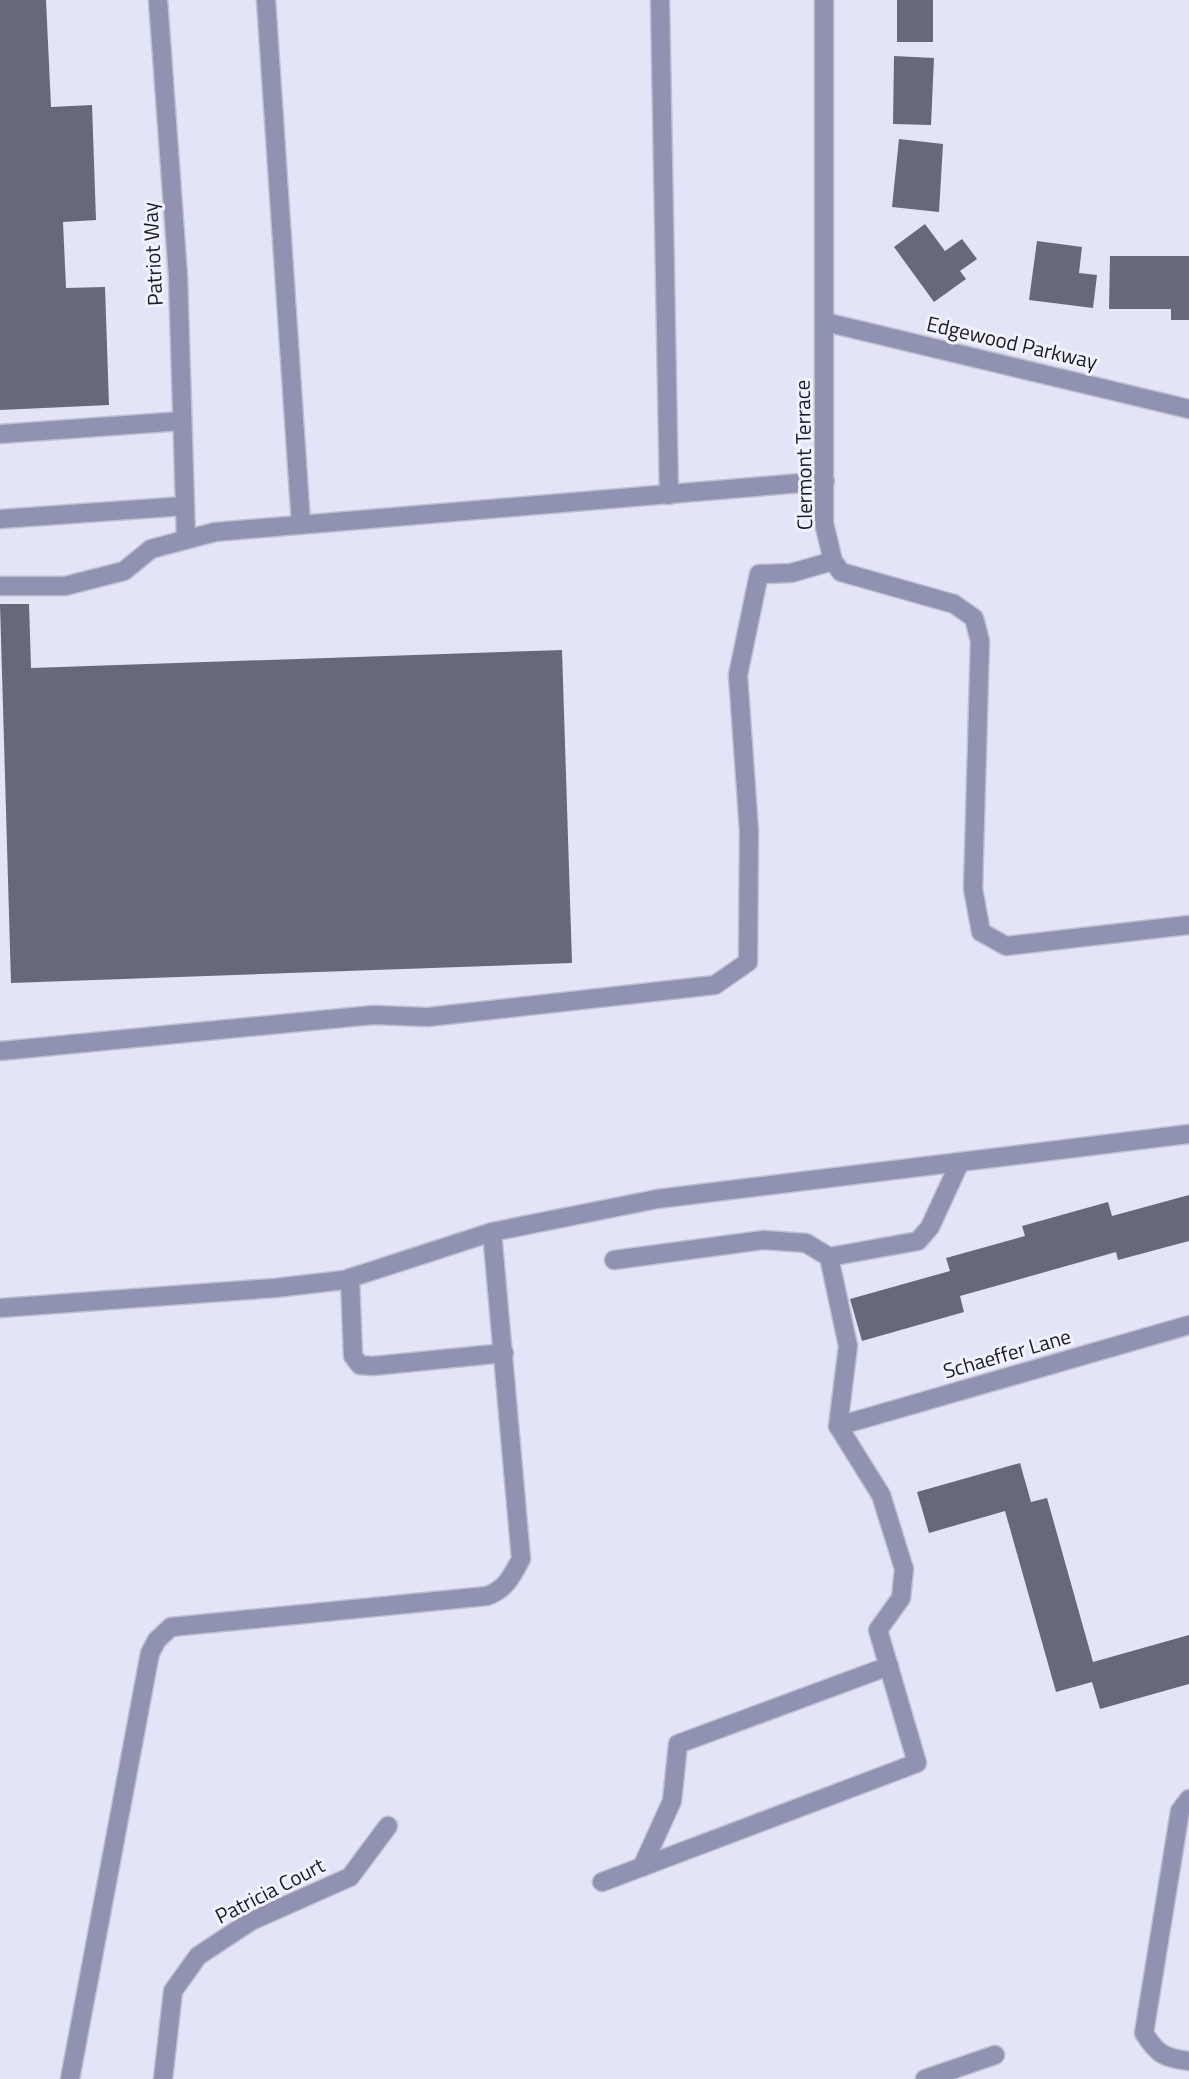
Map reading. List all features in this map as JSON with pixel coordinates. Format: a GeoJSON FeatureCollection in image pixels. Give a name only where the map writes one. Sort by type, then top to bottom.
{"type":"FeatureCollection","features":[{"type":"Feature","properties":{"kind":"street","name":"Patriot Way"},"geometry":{"type":"LineString","coordinates":[[158,0],[178,275],[186,539]]}},
{"type":"Feature","properties":{"kind":"street"},"geometry":{"type":"LineString","coordinates":[[266,0],[301,524]]}},
{"type":"Feature","properties":{"kind":"street"},"geometry":{"type":"LineString","coordinates":[[660,0],[669,495]]}},
{"type":"Feature","properties":{"kind":"street","name":"Clermont Terrace"},"geometry":{"type":"LineString","coordinates":[[824,0],[824,523],[833,561]]}},
{"type":"Feature","properties":{"kind":"street","name":"Edgewood Parkway"},"geometry":{"type":"LineString","coordinates":[[825,322],[1189,408]]}},
{"type":"Feature","properties":{"kind":"street"},"geometry":{"type":"LineString","coordinates":[[0,434],[182,421]]}},
{"type":"Feature","properties":{"kind":"street"},"geometry":{"type":"LineString","coordinates":[[0,586],[65,586],[124,571],[151,549],[215,532],[825,481]]}},
{"type":"Feature","properties":{"kind":"street"},"geometry":{"type":"LineString","coordinates":[[0,519],[185,506]]}},
{"type":"Feature","properties":{"kind":"street"},"geometry":{"type":"LineString","coordinates":[[0,1051],[373,1015],[428,1017],[715,985],[748,962],[749,831],[738,675],[759,574],[791,573],[833,561],[841,572],[954,604],[974,618],[981,641],[973,889],[981,932],[1006,946],[1189,925]]}},
{"type":"Feature","properties":{"kind":"street"},"geometry":{"type":"LineString","coordinates":[[0,1308],[275,1289],[350,1278],[492,1233],[657,1199],[1189,1134]]}},
{"type":"Feature","properties":{"kind":"street"},"geometry":{"type":"LineString","coordinates":[[614,1260],[764,1240],[806,1243],[829,1257],[918,1241],[930,1227],[960,1162]]}},
{"type":"Feature","properties":{"kind":"street"},"geometry":{"type":"LineString","coordinates":[[70,2079],[150,1653],[157,1640],[171,1627],[487,1596],[499,1592],[510,1580],[521,1559],[492,1233]]}},
{"type":"Feature","properties":{"kind":"street"},"geometry":{"type":"LineString","coordinates":[[602,1882],[917,1763],[878,1630],[901,1598],[904,1569],[881,1495],[838,1426],[848,1346],[829,1257]]}},
{"type":"Feature","properties":{"kind":"street"},"geometry":{"type":"LineString","coordinates":[[350,1278],[353,1356],[360,1365],[504,1353]]}},
{"type":"Feature","properties":{"kind":"street","name":"Schaeffer Lane"},"geometry":{"type":"LineString","coordinates":[[838,1426],[1189,1325]]}},
{"type":"Feature","properties":{"kind":"street"},"geometry":{"type":"LineString","coordinates":[[642,1867],[672,1801],[678,1744],[889,1666]]}},
{"type":"Feature","properties":{"kind":"street"},"geometry":{"type":"LineString","coordinates":[[1189,1799],[1180,1811],[1182,1840],[1144,2033],[1156,2052],[1189,2061]]}},
{"type":"Feature","properties":{"kind":"street","name":"Patricia Court"},"geometry":{"type":"LineString","coordinates":[[163,2079],[173,1991],[198,1956],[251,1921],[350,1877],[388,1826]]}},
{"type":"Feature","properties":{"kind":"street"},"geometry":{"type":"LineString","coordinates":[[925,2079],[995,2055]]}},
{"type":"Feature","properties":{"kind":"building"},"geometry":{"type":"Polygon","coordinates":[[[0,0],[46,0],[51,107],[92,105],[96,220],[63,222],[66,288],[105,287],[109,405],[0,410],[0,0]]]}},
{"type":"Feature","properties":{"kind":"building"},"geometry":{"type":"Polygon","coordinates":[[[897,0],[933,0],[933,42],[897,42],[897,0]]]}},
{"type":"Feature","properties":{"kind":"building"},"geometry":{"type":"Polygon","coordinates":[[[894,56],[934,58],[931,125],[893,124],[894,56]]]}},
{"type":"Feature","properties":{"kind":"building"},"geometry":{"type":"Polygon","coordinates":[[[899,139],[943,144],[939,212],[892,207],[899,139]]]}},
{"type":"Feature","properties":{"kind":"building"},"geometry":{"type":"Polygon","coordinates":[[[925,224],[945,251],[962,239],[977,259],[960,271],[966,279],[934,302],[894,247],[925,224]]]}},
{"type":"Feature","properties":{"kind":"building"},"geometry":{"type":"Polygon","coordinates":[[[1037,241],[1082,247],[1079,273],[1097,275],[1093,308],[1029,300],[1037,241]]]}},
{"type":"Feature","properties":{"kind":"building"},"geometry":{"type":"Polygon","coordinates":[[[1110,256],[1189,256],[1189,320],[1171,320],[1171,309],[1109,309],[1110,256]]]}},
{"type":"Feature","properties":{"kind":"building"},"geometry":{"type":"Polygon","coordinates":[[[0,604],[29,604],[31,668],[562,650],[572,963],[11,983],[0,604]]]}},
{"type":"Feature","properties":{"kind":"building"},"geometry":{"type":"Polygon","coordinates":[[[1189,1195],[1189,1241],[1118,1260],[1116,1252],[960,1296],[964,1312],[862,1341],[850,1299],[950,1271],[946,1258],[1025,1236],[1022,1226],[1108,1202],[1112,1216],[1189,1195]]]}},
{"type":"Feature","properties":{"kind":"building"},"geometry":{"type":"Polygon","coordinates":[[[1020,1463],[1031,1502],[1047,1498],[1093,1662],[1189,1635],[1189,1684],[1100,1709],[1092,1682],[1056,1692],[1005,1511],[929,1533],[917,1492],[1020,1463]]]}}]}
